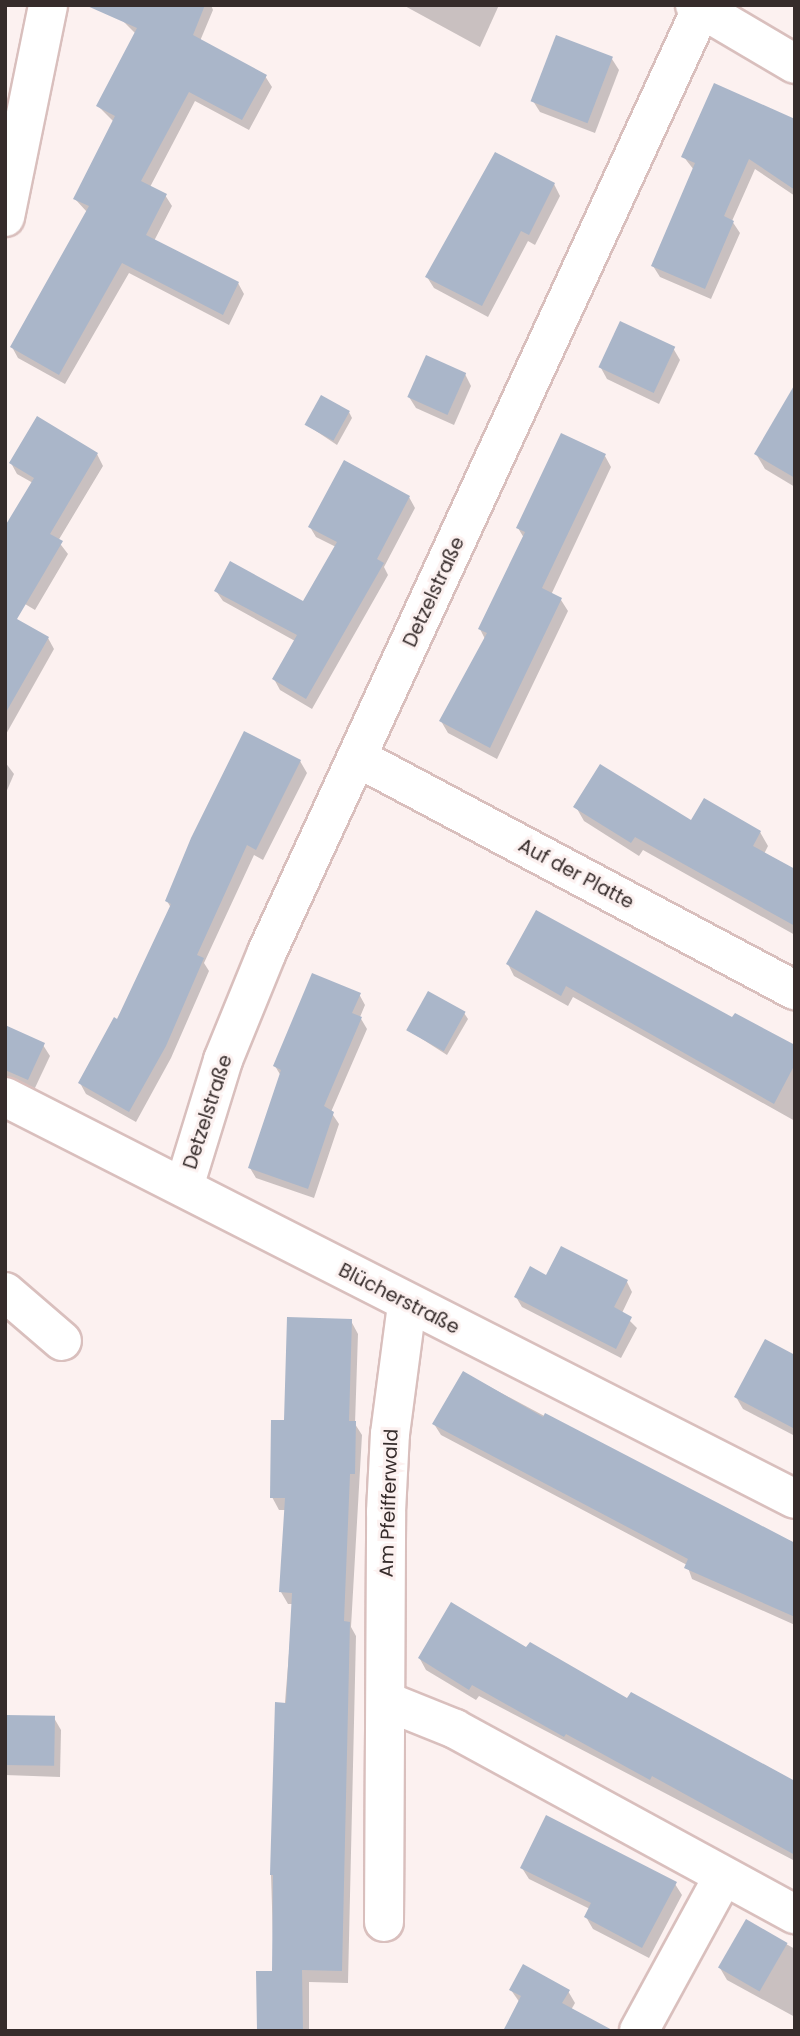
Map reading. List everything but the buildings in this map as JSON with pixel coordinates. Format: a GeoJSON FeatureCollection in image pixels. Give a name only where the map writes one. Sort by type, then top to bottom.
{"type":"FeatureCollection","features":[{"type":"Feature","properties":{"kind":"street"},"geometry":{"type":"LineString","coordinates":[[5,217],[48,5]]}},
{"type":"Feature","properties":{"kind":"street"},"geometry":{"type":"LineString","coordinates":[[700,6],[795,64]]}},
{"type":"Feature","properties":{"kind":"street","name":"Detzelstraße"},"geometry":{"type":"LineString","coordinates":[[184,1187],[223,1060],[248,1000],[700,6]]}},
{"type":"Feature","properties":{"kind":"street","name":"Auf der Platte"},"geometry":{"type":"LineString","coordinates":[[358,758],[795,990]]}},
{"type":"Feature","properties":{"kind":"street","name":"Blücherstraße"},"geometry":{"type":"LineString","coordinates":[[5,1097],[407,1304],[795,1499]]}},
{"type":"Feature","properties":{"kind":"street"},"geometry":{"type":"LineString","coordinates":[[5,1292],[62,1342]]}},
{"type":"Feature","properties":{"kind":"street","name":"Am Pfeifferwald"},"geometry":{"type":"LineString","coordinates":[[384,1922],[388,1702],[386,1512],[390,1434],[407,1304]]}},
{"type":"Feature","properties":{"kind":"street"},"geometry":{"type":"LineString","coordinates":[[388,1702],[455,1730],[795,1914]]}},
{"type":"Feature","properties":{"kind":"street"},"geometry":{"type":"LineString","coordinates":[[639,2031],[723,1877]]}}]}
